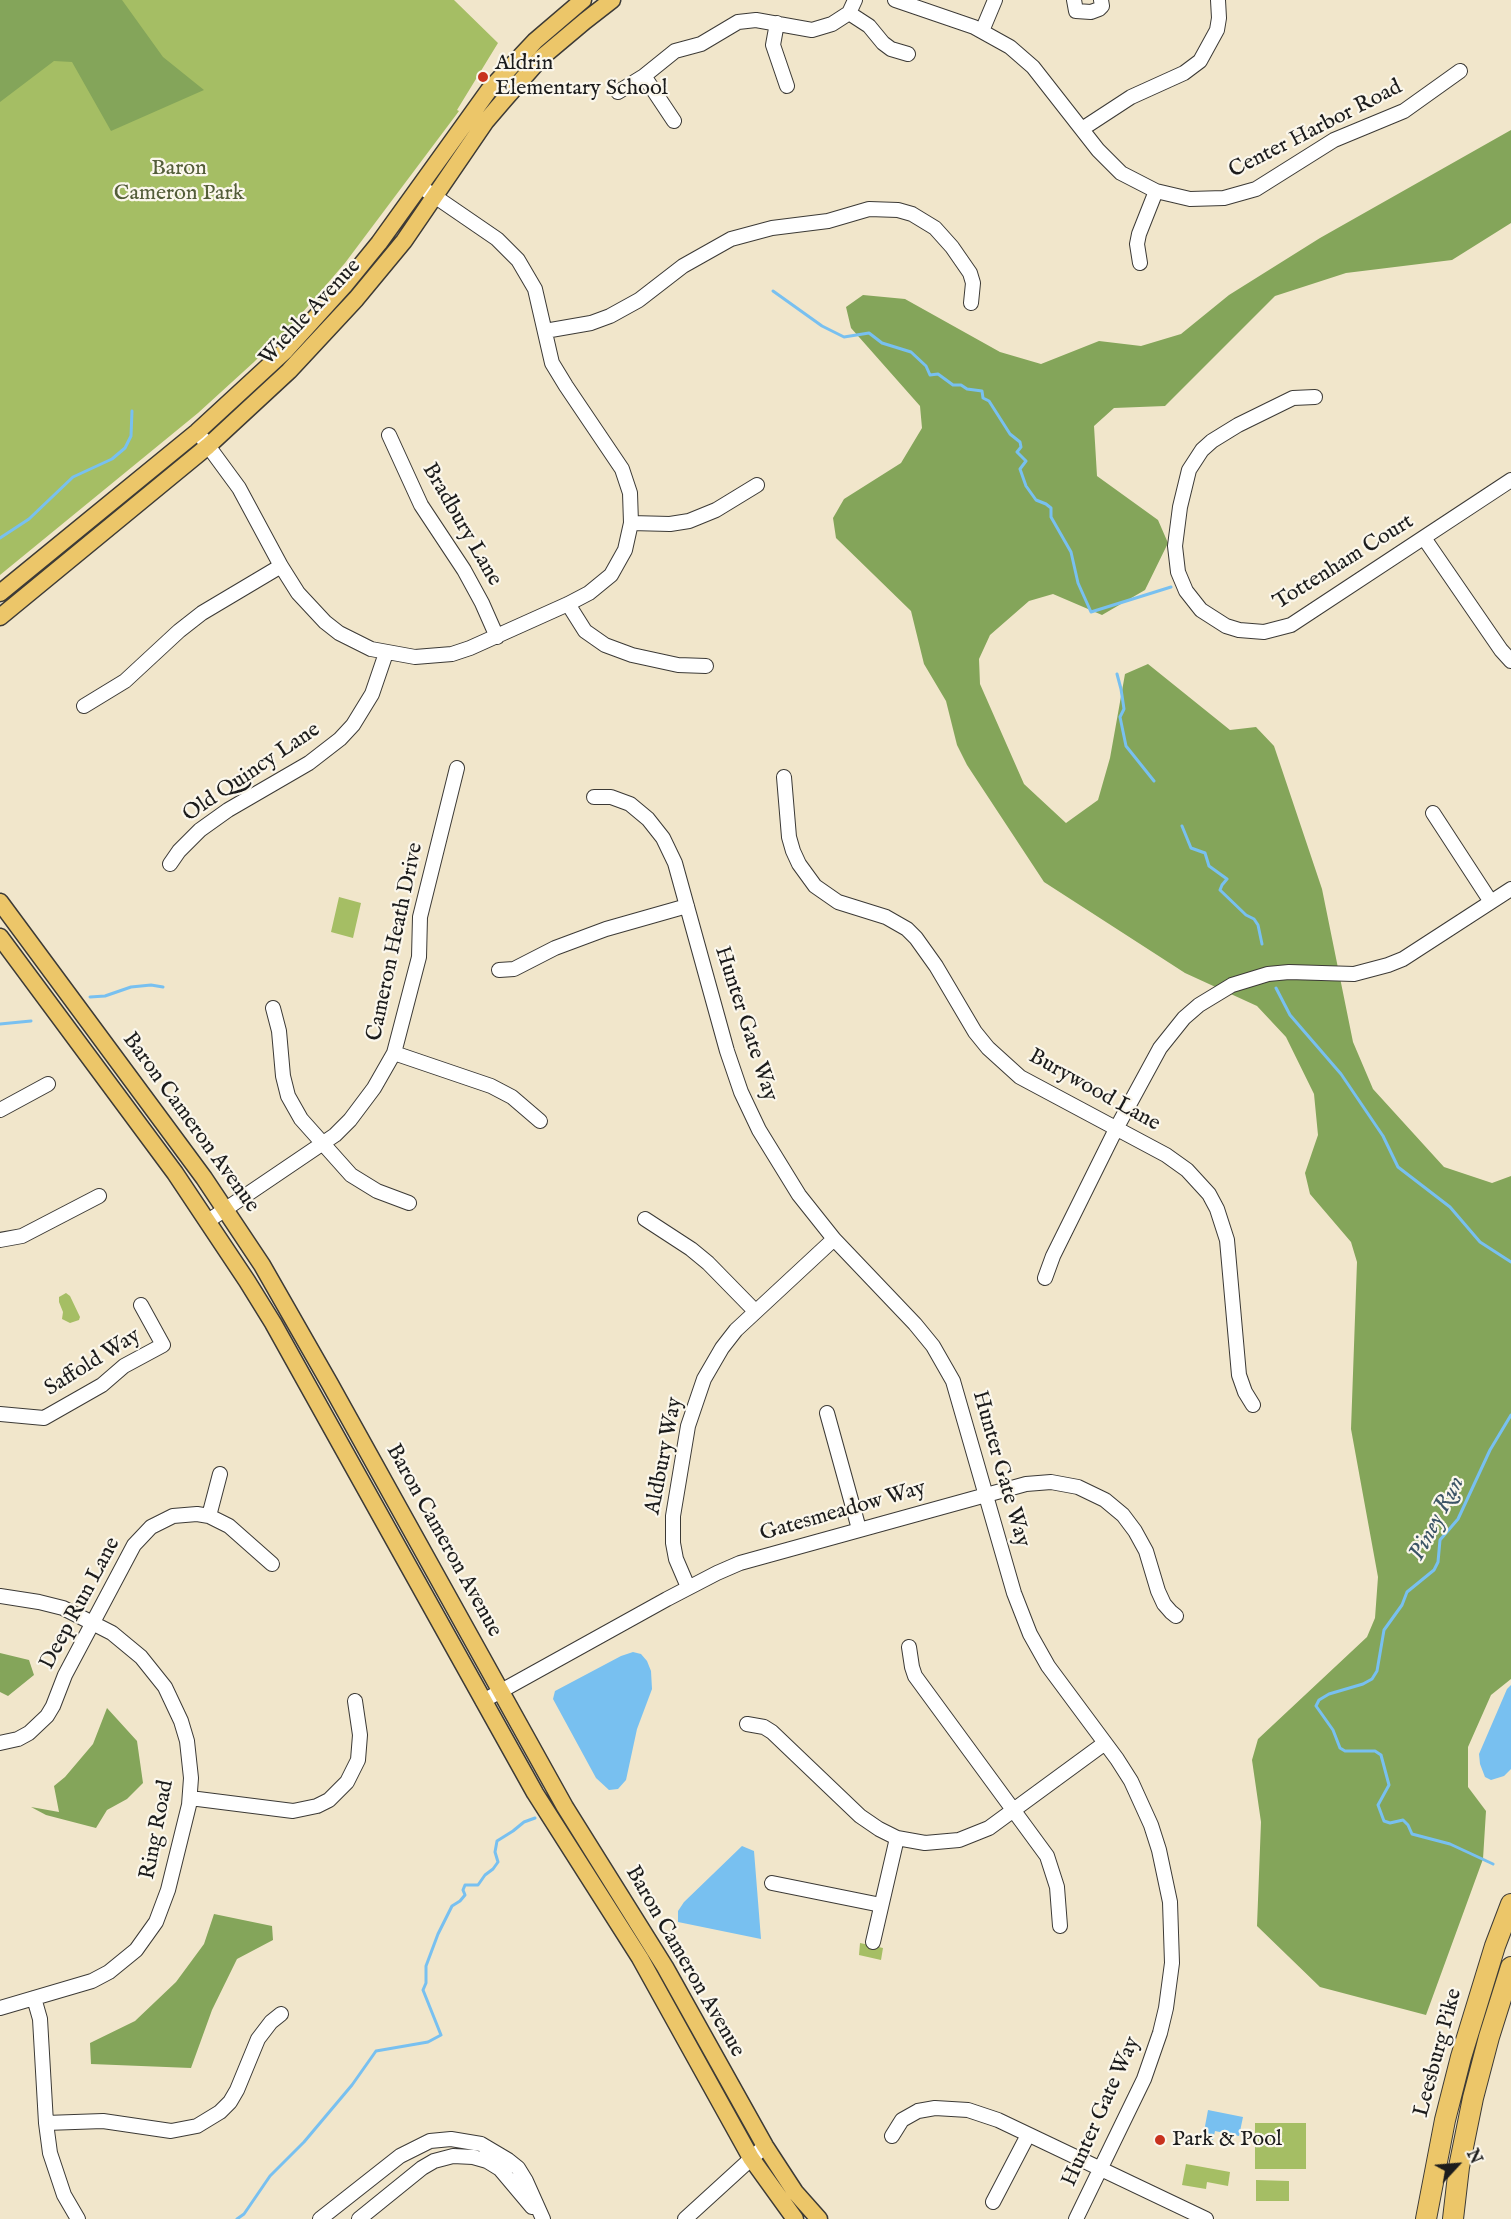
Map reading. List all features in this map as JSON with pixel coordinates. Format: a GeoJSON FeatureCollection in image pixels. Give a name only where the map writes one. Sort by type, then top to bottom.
{"type":"FeatureCollection","features":[{"type":"Feature","properties":{"kind":"highway","name":"Leesburg Pike"},"geometry":{"type":"LineString","coordinates":[[1426,2219],[1444,2120],[1461,2057],[1495,1946],[1511,1904]]}},
{"type":"Feature","properties":{"kind":"highway","name":"Leesburg Pike"},"geometry":{"type":"LineString","coordinates":[[1453,2219],[1461,2157],[1473,2098],[1511,1967]]}},
{"type":"Feature","properties":{"kind":"main road","name":"Wiehle Avenue"},"geometry":{"type":"LineString","coordinates":[[0,593],[197,432],[286,350],[368,258],[489,90],[535,41],[584,0]]}},
{"type":"Feature","properties":{"kind":"main road","name":"Wiehle Avenue"},"geometry":{"type":"LineString","coordinates":[[0,617],[250,410],[326,332],[380,271],[435,197],[486,122],[527,73],[564,38],[612,0]]}},
{"type":"Feature","properties":{"kind":"main road","name":"Baron Cameron Avenue"},"geometry":{"type":"LineString","coordinates":[[0,902],[226,1209],[262,1265],[300,1329],[565,1807],[665,1967],[765,2146],[795,2192],[819,2219]]}},
{"type":"Feature","properties":{"kind":"main road","name":"Baron Cameron Avenue"},"geometry":{"type":"LineString","coordinates":[[0,937],[208,1221],[273,1323],[534,1793],[640,1958],[751,2158],[795,2219]]}},
{"type":"Feature","properties":{"kind":"street","name":"Center Harbor Road"},"geometry":{"type":"LineString","coordinates":[[895,0],[982,31],[1010,47],[1033,67],[1107,161],[1121,173],[1156,191],[1173,196],[1208,200],[1256,189],[1334,140],[1404,111],[1460,71]]}},
{"type":"Feature","properties":{"kind":"street"},"geometry":{"type":"LineString","coordinates":[[982,31],[995,0]]}},
{"type":"Feature","properties":{"kind":"street"},"geometry":{"type":"LineString","coordinates":[[1074,0],[1076,12],[1091,12],[1102,6],[1101,0]]}},
{"type":"Feature","properties":{"kind":"street"},"geometry":{"type":"LineString","coordinates":[[1082,129],[1131,97],[1184,72],[1200,61],[1217,30],[1218,0]]}},
{"type":"Feature","properties":{"kind":"street"},"geometry":{"type":"LineString","coordinates":[[618,92],[644,76],[675,51],[701,44],[738,22],[756,20],[812,30],[832,24],[852,6],[883,43],[891,49],[908,54]]}},
{"type":"Feature","properties":{"kind":"street"},"geometry":{"type":"LineString","coordinates":[[777,23],[773,45],[787,86]]}},
{"type":"Feature","properties":{"kind":"street"},"geometry":{"type":"LineString","coordinates":[[644,76],[674,120]]}},
{"type":"Feature","properties":{"kind":"street"},"geometry":{"type":"LineString","coordinates":[[197,432],[239,488],[298,593],[325,622],[355,642],[386,653],[433,657],[470,648],[568,604],[589,593],[610,575],[624,550],[631,523],[630,493],[622,468],[557,371],[548,350],[535,290],[518,260],[497,239],[421,187]]}},
{"type":"Feature","properties":{"kind":"street"},"geometry":{"type":"LineString","coordinates":[[1140,263],[1138,234],[1156,191]]}},
{"type":"Feature","properties":{"kind":"street"},"geometry":{"type":"LineString","coordinates":[[545,331],[591,323],[628,307],[683,266],[731,239],[772,228],[828,221],[869,209],[898,210],[925,220],[935,228],[952,246],[970,273],[973,293],[971,303]]}},
{"type":"Feature","properties":{"kind":"street","name":"Tottenham Court"},"geometry":{"type":"LineString","coordinates":[[1315,397],[1305,396],[1283,402],[1212,441],[1195,458],[1184,483],[1175,546],[1178,572],[1191,598],[1201,610],[1226,626],[1250,632],[1278,630],[1304,618],[1511,480]]}},
{"type":"Feature","properties":{"kind":"street","name":"Bradbury Lane"},"geometry":{"type":"LineString","coordinates":[[389,435],[421,505],[464,570],[497,637]]}},
{"type":"Feature","properties":{"kind":"street"},"geometry":{"type":"LineString","coordinates":[[631,523],[670,524],[689,521],[716,510],[757,485]]}},
{"type":"Feature","properties":{"kind":"street"},"geometry":{"type":"LineString","coordinates":[[1424,538],[1500,650],[1511,661]]}},
{"type":"Feature","properties":{"kind":"street"},"geometry":{"type":"LineString","coordinates":[[84,706],[125,681],[202,613],[281,566]]}},
{"type":"Feature","properties":{"kind":"street"},"geometry":{"type":"LineString","coordinates":[[568,604],[585,631],[605,645],[633,656],[678,665],[706,666]]}},
{"type":"Feature","properties":{"kind":"street","name":"Old Quincy Lane"},"geometry":{"type":"LineString","coordinates":[[170,864],[200,830],[243,800],[309,763],[340,739],[353,725],[372,694],[386,653]]}},
{"type":"Feature","properties":{"kind":"street","name":"Cameron Heath Drive"},"geometry":{"type":"LineString","coordinates":[[208,1221],[324,1144],[350,1120],[374,1088],[394,1053],[419,957],[420,918],[457,768]]}},
{"type":"Feature","properties":{"kind":"street","name":"Burywood Lane"},"geometry":{"type":"LineString","coordinates":[[784,777],[789,837],[793,851],[815,886],[838,902],[886,916],[907,929],[936,966],[975,1032],[1004,1064],[1031,1084],[1166,1155],[1187,1170],[1209,1194],[1217,1209],[1227,1240],[1239,1375],[1253,1405]]}},
{"type":"Feature","properties":{"kind":"street","name":"Hunter Gate Way"},"geometry":{"type":"LineString","coordinates":[[594,797],[611,797],[630,804],[648,819],[663,838],[675,863],[714,1006],[741,1092],[759,1130],[799,1195],[834,1239],[915,1324],[933,1346],[953,1381],[1014,1593],[1030,1634],[1048,1666],[1105,1743],[1134,1788],[1160,1850],[1170,1902],[1172,1963],[1166,2008],[1144,2079],[1076,2219]]}},
{"type":"Feature","properties":{"kind":"street"},"geometry":{"type":"LineString","coordinates":[[1433,813],[1491,902]]}},
{"type":"Feature","properties":{"kind":"street"},"geometry":{"type":"LineString","coordinates":[[1045,1278],[1053,1256],[1116,1129],[1160,1048],[1184,1018],[1215,994],[1248,979],[1289,972],[1354,974],[1388,966],[1511,889]]}},
{"type":"Feature","properties":{"kind":"street"},"geometry":{"type":"LineString","coordinates":[[499,970],[514,969],[579,938],[687,906]]}},
{"type":"Feature","properties":{"kind":"street"},"geometry":{"type":"LineString","coordinates":[[273,1008],[279,1031],[283,1076],[288,1096],[301,1119],[351,1175],[377,1191],[409,1203]]}},
{"type":"Feature","properties":{"kind":"street"},"geometry":{"type":"LineString","coordinates":[[394,1053],[491,1086],[512,1097],[540,1121]]}},
{"type":"Feature","properties":{"kind":"street"},"geometry":{"type":"LineString","coordinates":[[0,1110],[48,1084]]}},
{"type":"Feature","properties":{"kind":"street"},"geometry":{"type":"LineString","coordinates":[[0,1240],[22,1236],[99,1196]]}},
{"type":"Feature","properties":{"kind":"street"},"geometry":{"type":"LineString","coordinates":[[645,1219],[692,1249],[755,1311]]}},
{"type":"Feature","properties":{"kind":"street","name":"Aldbury Way"},"geometry":{"type":"LineString","coordinates":[[688,1587],[676,1559],[672,1529],[688,1426],[695,1400],[713,1362],[736,1330],[834,1239]]}},
{"type":"Feature","properties":{"kind":"street","name":"Saffold Way"},"geometry":{"type":"LineString","coordinates":[[0,1414],[44,1418],[102,1385],[124,1366],[163,1345],[141,1305]]}},
{"type":"Feature","properties":{"kind":"street"},"geometry":{"type":"LineString","coordinates":[[827,1413],[859,1529]]}},
{"type":"Feature","properties":{"kind":"street"},"geometry":{"type":"LineString","coordinates":[[209,1516],[220,1474]]}},
{"type":"Feature","properties":{"kind":"street","name":"Gatesmeadow Way"},"geometry":{"type":"LineString","coordinates":[[483,1701],[688,1587],[740,1563],[1026,1484],[1051,1482],[1078,1487],[1105,1500],[1123,1515],[1146,1551],[1164,1604],[1176,1616]]}},
{"type":"Feature","properties":{"kind":"street","name":"Deep Run Lane"},"geometry":{"type":"LineString","coordinates":[[0,1743],[18,1739],[29,1733],[47,1716],[65,1675],[134,1545],[156,1524],[172,1516],[190,1514],[209,1516],[229,1526],[272,1564]]}},
{"type":"Feature","properties":{"kind":"street","name":"Ring Road"},"geometry":{"type":"LineString","coordinates":[[0,1596],[63,1608],[92,1622],[134,1651],[165,1687],[182,1721],[190,1759],[190,1798],[168,1890],[148,1936],[136,1950],[109,1972],[80,1985],[0,2008]]}},
{"type":"Feature","properties":{"kind":"street"},"geometry":{"type":"LineString","coordinates":[[909,1647],[915,1676],[1041,1846],[1053,1871],[1057,1887],[1060,1926]]}},
{"type":"Feature","properties":{"kind":"street"},"geometry":{"type":"LineString","coordinates":[[190,1798],[293,1811],[317,1806],[329,1800],[348,1782],[358,1760],[360,1735],[355,1701]]}},
{"type":"Feature","properties":{"kind":"street"},"geometry":{"type":"LineString","coordinates":[[747,1724],[764,1727],[772,1732],[860,1816],[897,1838],[925,1843],[959,1840],[989,1828],[1105,1743]]}},
{"type":"Feature","properties":{"kind":"street"},"geometry":{"type":"LineString","coordinates":[[873,1942],[897,1838]]}},
{"type":"Feature","properties":{"kind":"street"},"geometry":{"type":"LineString","coordinates":[[772,1883],[881,1905]]}},
{"type":"Feature","properties":{"kind":"street"},"geometry":{"type":"LineString","coordinates":[[34,1998],[40,2019],[50,2153],[56,2176],[78,2219]]}},
{"type":"Feature","properties":{"kind":"street"},"geometry":{"type":"LineString","coordinates":[[46,2123],[103,2121],[171,2131],[197,2126],[220,2112],[230,2102],[258,2039],[271,2022],[281,2014]]}},
{"type":"Feature","properties":{"kind":"street"},"geometry":{"type":"LineString","coordinates":[[892,2136],[902,2120],[909,2114],[944,2108],[968,2110],[986,2115],[1206,2219]]}},
{"type":"Feature","properties":{"kind":"street"},"geometry":{"type":"LineString","coordinates":[[993,2202],[1028,2135]]}},
{"type":"Feature","properties":{"kind":"street"},"geometry":{"type":"LineString","coordinates":[[320,2219],[380,2171],[416,2146],[430,2141],[451,2139],[481,2144],[496,2151],[518,2169],[526,2181],[542,2219]]}},
{"type":"Feature","properties":{"kind":"street"},"geometry":{"type":"LineString","coordinates":[[685,2219],[765,2146]]}},
{"type":"Feature","properties":{"kind":"street"},"geometry":{"type":"LineString","coordinates":[[359,2219],[434,2161],[453,2156],[473,2157],[487,2161],[500,2169],[542,2219]]}},
{"type":"Feature","properties":{"kind":"street"},"geometry":{"type":"LineString","coordinates":[[380,2171],[395,2189]]}},
{"type":"Feature","properties":{"kind":"green space","name":"Baron Cameron Park"},"geometry":{"type":"Polygon","coordinates":[[[0,0],[454,0],[498,43],[457,110],[459,111],[345,263],[296,320],[198,413],[0,575],[0,0]]]}},
{"type":"Feature","properties":{"kind":"green space"},"geometry":{"type":"Polygon","coordinates":[[[0,0],[122,0],[163,57],[204,90],[111,131],[72,62],[54,61],[0,102],[0,0]]]}},
{"type":"Feature","properties":{"kind":"green space"},"geometry":{"type":"Polygon","coordinates":[[[1511,130],[1511,223],[1452,260],[1346,273],[1275,296],[1165,406],[1114,408],[1094,426],[1097,476],[1158,520],[1168,543],[1145,590],[1102,615],[1053,594],[1029,601],[990,635],[979,659],[980,684],[1024,784],[1066,823],[1098,800],[1110,758],[1125,674],[1148,664],[1230,730],[1256,727],[1274,746],[1322,889],[1353,1042],[1373,1089],[1444,1167],[1492,1183],[1511,1176],[1511,1679],[1491,1695],[1468,1747],[1468,1787],[1486,1811],[1483,1859],[1426,2015],[1320,1987],[1257,1926],[1261,1822],[1252,1760],[1258,1739],[1367,1637],[1375,1618],[1378,1577],[1351,1429],[1357,1262],[1351,1242],[1310,1194],[1305,1173],[1318,1135],[1314,1094],[1286,1037],[1257,1006],[1185,973],[1044,882],[967,765],[957,745],[946,701],[924,664],[911,611],[836,538],[833,518],[844,499],[901,463],[922,428],[920,406],[851,328],[846,307],[863,295],[905,299],[1000,352],[1041,364],[1099,341],[1141,346],[1181,334],[1229,295],[1320,238],[1511,130]]]}},
{"type":"Feature","properties":{"kind":"green space"},"geometry":{"type":"Polygon","coordinates":[[[339,897],[361,903],[353,938],[331,932],[339,897]]]}},
{"type":"Feature","properties":{"kind":"green space"},"geometry":{"type":"Polygon","coordinates":[[[66,1293],[70,1296],[80,1317],[79,1320],[70,1323],[62,1319],[63,1312],[59,1302],[59,1297],[66,1293]]]}},
{"type":"Feature","properties":{"kind":"green space"},"geometry":{"type":"Polygon","coordinates":[[[0,1653],[29,1660],[34,1675],[8,1696],[0,1692],[0,1653]]]}},
{"type":"Feature","properties":{"kind":"green space"},"geometry":{"type":"Polygon","coordinates":[[[107,1708],[137,1741],[143,1783],[127,1799],[107,1810],[96,1828],[46,1815],[31,1807],[59,1812],[54,1786],[65,1777],[93,1744],[107,1708]]]}},
{"type":"Feature","properties":{"kind":"green space"},"geometry":{"type":"Polygon","coordinates":[[[214,1914],[272,1926],[273,1940],[237,1959],[212,2010],[191,2068],[91,2064],[90,2043],[135,2021],[176,1982],[204,1944],[214,1914]]]}},
{"type":"Feature","properties":{"kind":"green space"},"geometry":{"type":"Polygon","coordinates":[[[860,1943],[883,1948],[881,1960],[859,1955],[860,1943]]]}},
{"type":"Feature","properties":{"kind":"green space"},"geometry":{"type":"Polygon","coordinates":[[[1255,2123],[1306,2123],[1306,2169],[1255,2169],[1255,2123]]]}},
{"type":"Feature","properties":{"kind":"green space"},"geometry":{"type":"Polygon","coordinates":[[[1186,2164],[1230,2172],[1228,2186],[1207,2182],[1206,2189],[1182,2185],[1186,2164]]]}},
{"type":"Feature","properties":{"kind":"green space"},"geometry":{"type":"Polygon","coordinates":[[[1256,2180],[1289,2181],[1289,2201],[1256,2201],[1256,2180]]]}},
{"type":"Feature","properties":{"kind":"water"},"geometry":{"type":"Polygon","coordinates":[[[633,1652],[641,1654],[647,1661],[651,1671],[652,1689],[637,1729],[626,1780],[618,1789],[609,1790],[596,1778],[553,1699],[555,1691],[633,1652]]]}},
{"type":"Feature","properties":{"kind":"water"},"geometry":{"type":"Polygon","coordinates":[[[1511,1685],[1511,1769],[1504,1776],[1491,1780],[1485,1777],[1479,1754],[1507,1689],[1511,1685]]]}},
{"type":"Feature","properties":{"kind":"water"},"geometry":{"type":"Polygon","coordinates":[[[742,1846],[754,1851],[761,1939],[678,1922],[678,1911],[684,1902],[742,1846]]]}},
{"type":"Feature","properties":{"kind":"water"},"geometry":{"type":"Polygon","coordinates":[[[1208,2110],[1243,2117],[1239,2136],[1215,2131],[1213,2140],[1203,2137],[1208,2110]]]}},
{"type":"Feature","properties":{"kind":"waterway"},"geometry":{"type":"LineString","coordinates":[[773,291],[822,326],[844,337],[869,333],[882,343],[911,352],[926,366],[930,375],[938,374],[953,385],[982,391],[983,398],[989,401],[1010,434],[1020,442],[1021,447],[1017,452],[1026,461],[1020,469],[1026,486],[1036,500],[1051,508],[1051,517],[1071,552],[1078,583],[1091,612],[1171,587]]}},
{"type":"Feature","properties":{"kind":"waterway"},"geometry":{"type":"LineString","coordinates":[[0,538],[29,519],[73,477],[112,459],[125,448],[131,436],[132,411]]}},
{"type":"Feature","properties":{"kind":"waterway"},"geometry":{"type":"LineString","coordinates":[[1117,674],[1124,709],[1120,717],[1126,746],[1154,781]]}},
{"type":"Feature","properties":{"kind":"waterway"},"geometry":{"type":"LineString","coordinates":[[1182,826],[1191,848],[1205,853],[1209,866],[1227,879],[1220,890],[1246,915],[1254,919],[1258,925],[1262,944]]}},
{"type":"Feature","properties":{"kind":"waterway"},"geometry":{"type":"LineString","coordinates":[[90,997],[105,996],[131,987],[151,985],[163,987]]}},
{"type":"Feature","properties":{"kind":"waterway"},"geometry":{"type":"LineString","coordinates":[[1276,988],[1290,1015],[1341,1074],[1383,1136],[1398,1167],[1450,1207],[1480,1242],[1511,1262]]}},
{"type":"Feature","properties":{"kind":"waterway"},"geometry":{"type":"LineString","coordinates":[[0,1024],[31,1021]]}},
{"type":"Feature","properties":{"kind":"waterway","name":"Piney Run"},"geometry":{"type":"LineString","coordinates":[[1493,1864],[1450,1844],[1412,1834],[1403,1820],[1390,1823],[1384,1821],[1378,1805],[1389,1785],[1381,1755],[1375,1751],[1345,1751],[1340,1748],[1333,1730],[1316,1706],[1319,1700],[1329,1694],[1372,1679],[1377,1671],[1384,1630],[1402,1605],[1407,1592],[1434,1570],[1438,1562],[1440,1540],[1458,1519],[1490,1450],[1511,1415]]}},
{"type":"Feature","properties":{"kind":"waterway"},"geometry":{"type":"LineString","coordinates":[[237,2219],[244,2214],[270,2176],[304,2142],[352,2085],[376,2051],[428,2042],[441,2035],[423,1990],[426,1983],[426,1966],[438,1934],[452,1906],[465,1895],[463,1890],[465,1885],[478,1885],[498,1862],[495,1852],[497,1841],[524,1822],[535,1818]]}},
{"type":"Feature","properties":{"kind":"place","name":"Aldrin Elementary School"},"geometry":{"type":"Point","coordinates":[483,77]}},
{"type":"Feature","properties":{"kind":"place","name":"Park & Pool"},"geometry":{"type":"Point","coordinates":[1160,2140]}}]}
